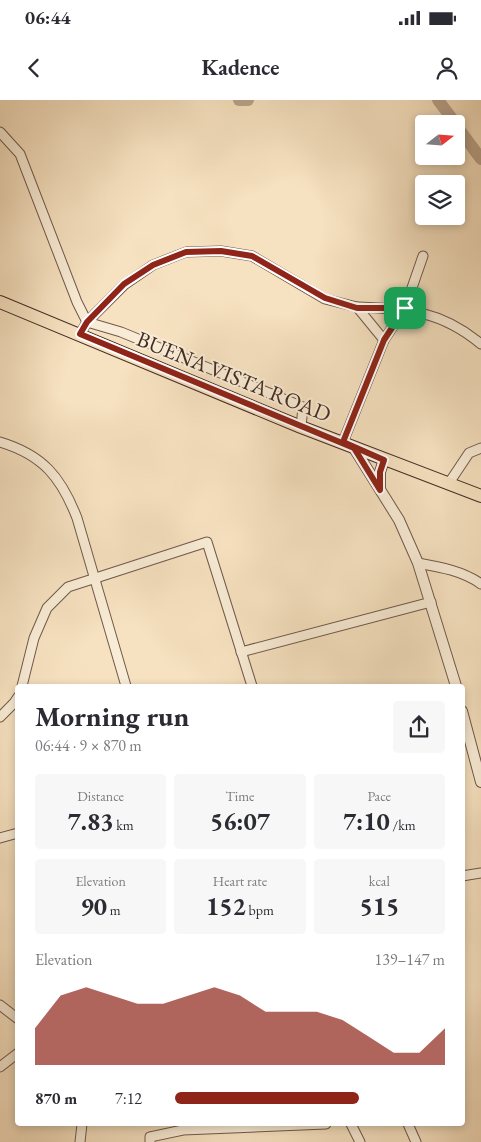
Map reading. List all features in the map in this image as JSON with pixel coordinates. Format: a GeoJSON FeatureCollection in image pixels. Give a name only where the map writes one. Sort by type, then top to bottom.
{"type":"FeatureCollection","features":[{"type":"Feature","properties":{"kind":"main road","name":"BUENA VISTA ROAD"},"geometry":{"type":"LineString","coordinates":[[0,305],[80,334],[301,427],[384,460],[449,482],[481,496]]}},
{"type":"Feature","properties":{"kind":"street"},"geometry":{"type":"LineString","coordinates":[[0,132],[20,154],[77,302],[87,322],[121,332],[303,407],[301,427]]}},
{"type":"Feature","properties":{"kind":"street"},"geometry":{"type":"LineString","coordinates":[[80,334],[87,322],[124,284],[153,265],[186,252],[221,251],[252,256],[325,298],[357,308],[405,308],[443,319],[464,330],[481,344]]}},
{"type":"Feature","properties":{"kind":"street"},"geometry":{"type":"LineString","coordinates":[[423,256],[405,308],[384,340],[349,445],[399,520],[418,564],[455,684]]}},
{"type":"Feature","properties":{"kind":"street"},"geometry":{"type":"LineString","coordinates":[[357,308],[384,340]]}},
{"type":"Feature","properties":{"kind":"street"},"geometry":{"type":"LineString","coordinates":[[0,442],[21,448],[39,460],[67,491],[77,518],[125,684]]}},
{"type":"Feature","properties":{"kind":"street"},"geometry":{"type":"LineString","coordinates":[[449,482],[469,453],[481,448]]}},
{"type":"Feature","properties":{"kind":"street"},"geometry":{"type":"LineString","coordinates":[[380,490],[380,472],[384,460]]}},
{"type":"Feature","properties":{"kind":"street"},"geometry":{"type":"LineString","coordinates":[[22,684],[34,638],[47,608],[68,587],[94,577],[207,542],[251,684]]}},
{"type":"Feature","properties":{"kind":"street"},"geometry":{"type":"LineString","coordinates":[[418,564],[440,567],[472,578],[481,584]]}},
{"type":"Feature","properties":{"kind":"street"},"geometry":{"type":"LineString","coordinates":[[241,652],[431,602]]}},
{"type":"Feature","properties":{"kind":"street"},"geometry":{"type":"LineString","coordinates":[[0,717],[15,702]]}},
{"type":"Feature","properties":{"kind":"street"},"geometry":{"type":"LineString","coordinates":[[465,722],[481,782]]}},
{"type":"Feature","properties":{"kind":"street"},"geometry":{"type":"LineString","coordinates":[[0,838],[15,834]]}},
{"type":"Feature","properties":{"kind":"street"},"geometry":{"type":"LineString","coordinates":[[465,876],[481,873]]}},
{"type":"Feature","properties":{"kind":"street"},"geometry":{"type":"LineString","coordinates":[[0,1005],[15,1017]]}},
{"type":"Feature","properties":{"kind":"street"},"geometry":{"type":"LineString","coordinates":[[0,1066],[15,1055]]}},
{"type":"Feature","properties":{"kind":"street"},"geometry":{"type":"LineString","coordinates":[[80,1142],[82,1126]]}},
{"type":"Feature","properties":{"kind":"street"},"geometry":{"type":"LineString","coordinates":[[150,1142],[150,1137],[183,1130],[278,1126]]}},
{"type":"Feature","properties":{"kind":"street"},"geometry":{"type":"LineString","coordinates":[[352,1126],[360,1142]]}},
{"type":"Feature","properties":{"kind":"street"},"geometry":{"type":"LineString","coordinates":[[409,1126],[416,1142]]}},
{"type":"Feature","properties":{"kind":"waterway"},"geometry":{"type":"LineString","coordinates":[[239,100],[248,100]]}},
{"type":"Feature","properties":{"kind":"waterway"},"geometry":{"type":"LineString","coordinates":[[438,100],[449,115]]}},
{"type":"Feature","properties":{"kind":"waterway"},"geometry":{"type":"LineString","coordinates":[[465,137],[481,159]]}},
{"type":"Feature","properties":{"kind":"route"},"geometry":{"type":"LineString","coordinates":[[405,308],[357,308],[325,298],[252,256],[221,251],[186,252],[153,265],[124,284],[87,322],[80,334],[301,427],[343,442],[354,448],[380,490],[380,472],[384,460],[343,442],[384,340],[405,308]]}}]}
